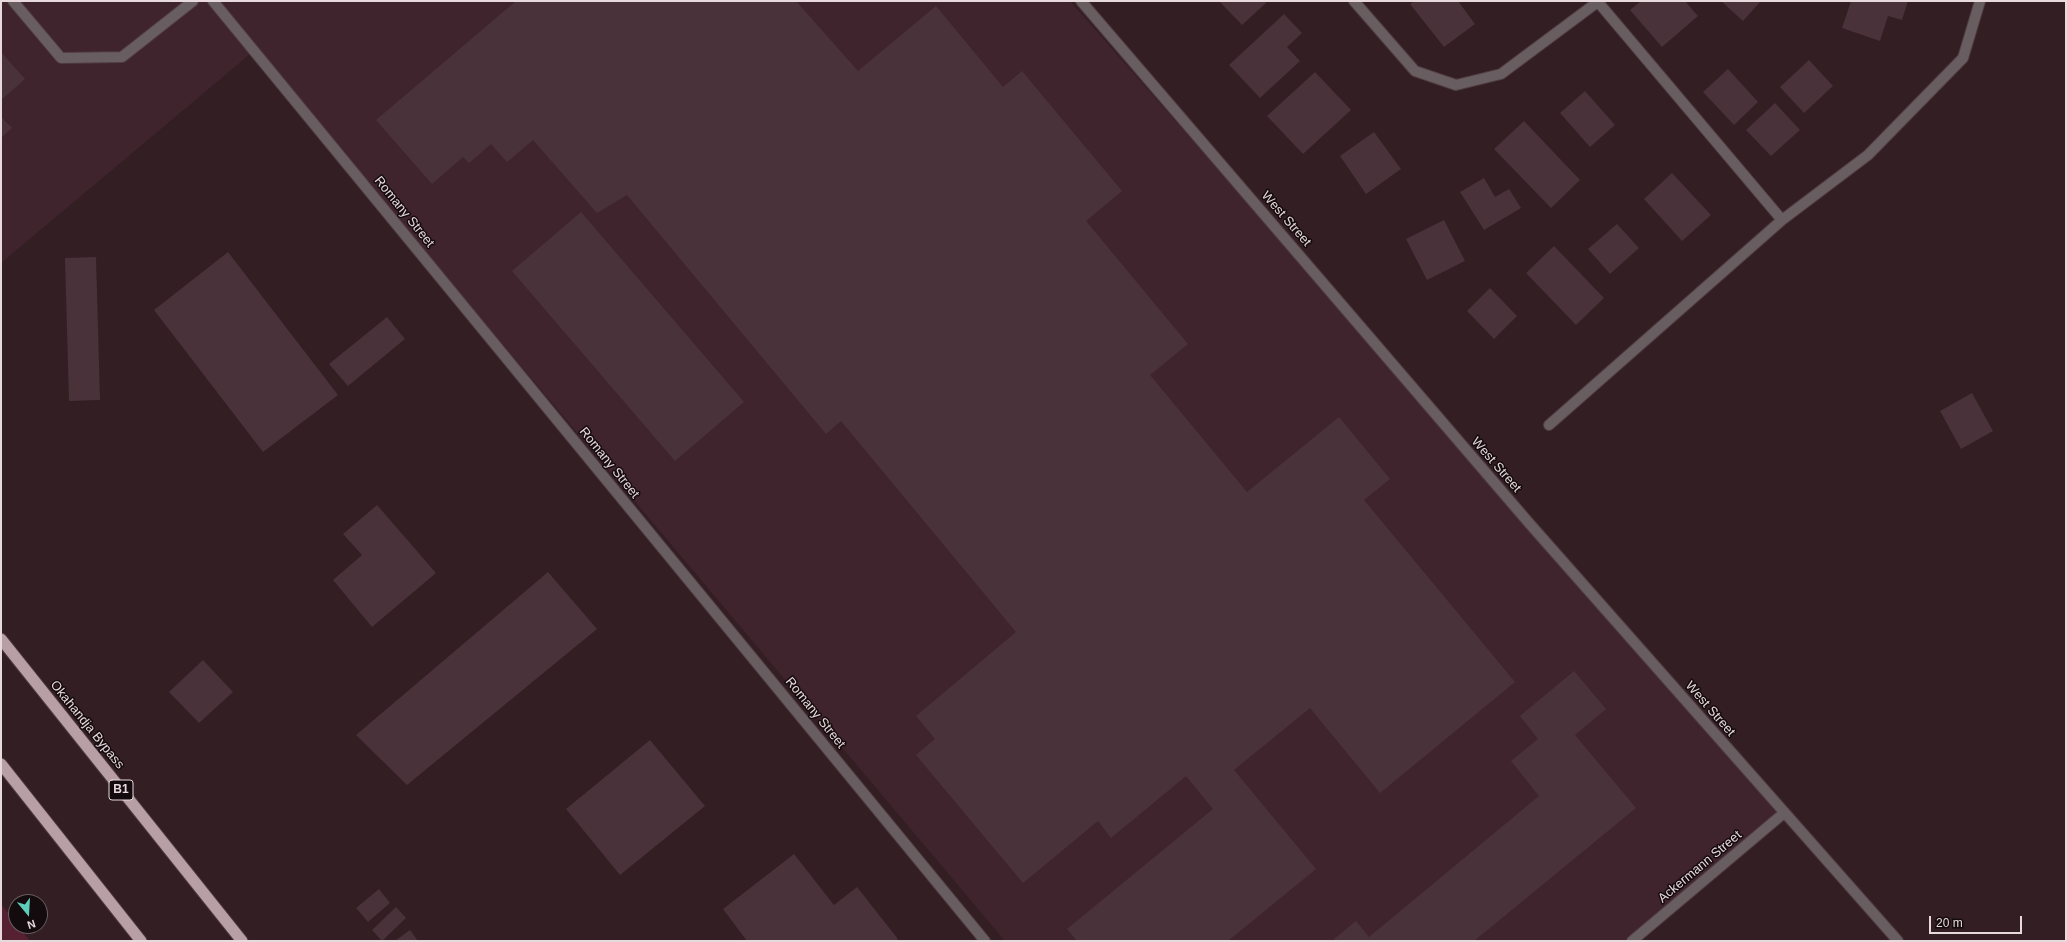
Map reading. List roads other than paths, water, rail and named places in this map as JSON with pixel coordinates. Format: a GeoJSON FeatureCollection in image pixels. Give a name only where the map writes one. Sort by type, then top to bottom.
{"type":"FeatureCollection","features":[{"type":"Feature","properties":{"kind":"highway","name":"Okahandja Bypass"},"geometry":{"type":"LineString","coordinates":[[1,639],[242,941]]}},
{"type":"Feature","properties":{"kind":"highway"},"geometry":{"type":"LineString","coordinates":[[1,764],[141,941]]}},
{"type":"Feature","properties":{"kind":"street"},"geometry":{"type":"LineString","coordinates":[[13,1],[61,58],[122,57],[193,1]]}},
{"type":"Feature","properties":{"kind":"street","name":"Romany Street"},"geometry":{"type":"LineString","coordinates":[[214,1],[985,941]]}},
{"type":"Feature","properties":{"kind":"street","name":"West Street"},"geometry":{"type":"LineString","coordinates":[[1081,1],[1529,523],[1898,941]]}},
{"type":"Feature","properties":{"kind":"street"},"geometry":{"type":"LineString","coordinates":[[1354,1],[1415,71],[1456,85],[1501,74],[1598,2],[1782,220]]}},
{"type":"Feature","properties":{"kind":"street"},"geometry":{"type":"LineString","coordinates":[[1549,425],[1782,220],[1868,155],[1963,58],[1980,1]]}},
{"type":"Feature","properties":{"kind":"street","name":"Ackermann Street"},"geometry":{"type":"LineString","coordinates":[[1632,941],[1784,813]]}}]}
